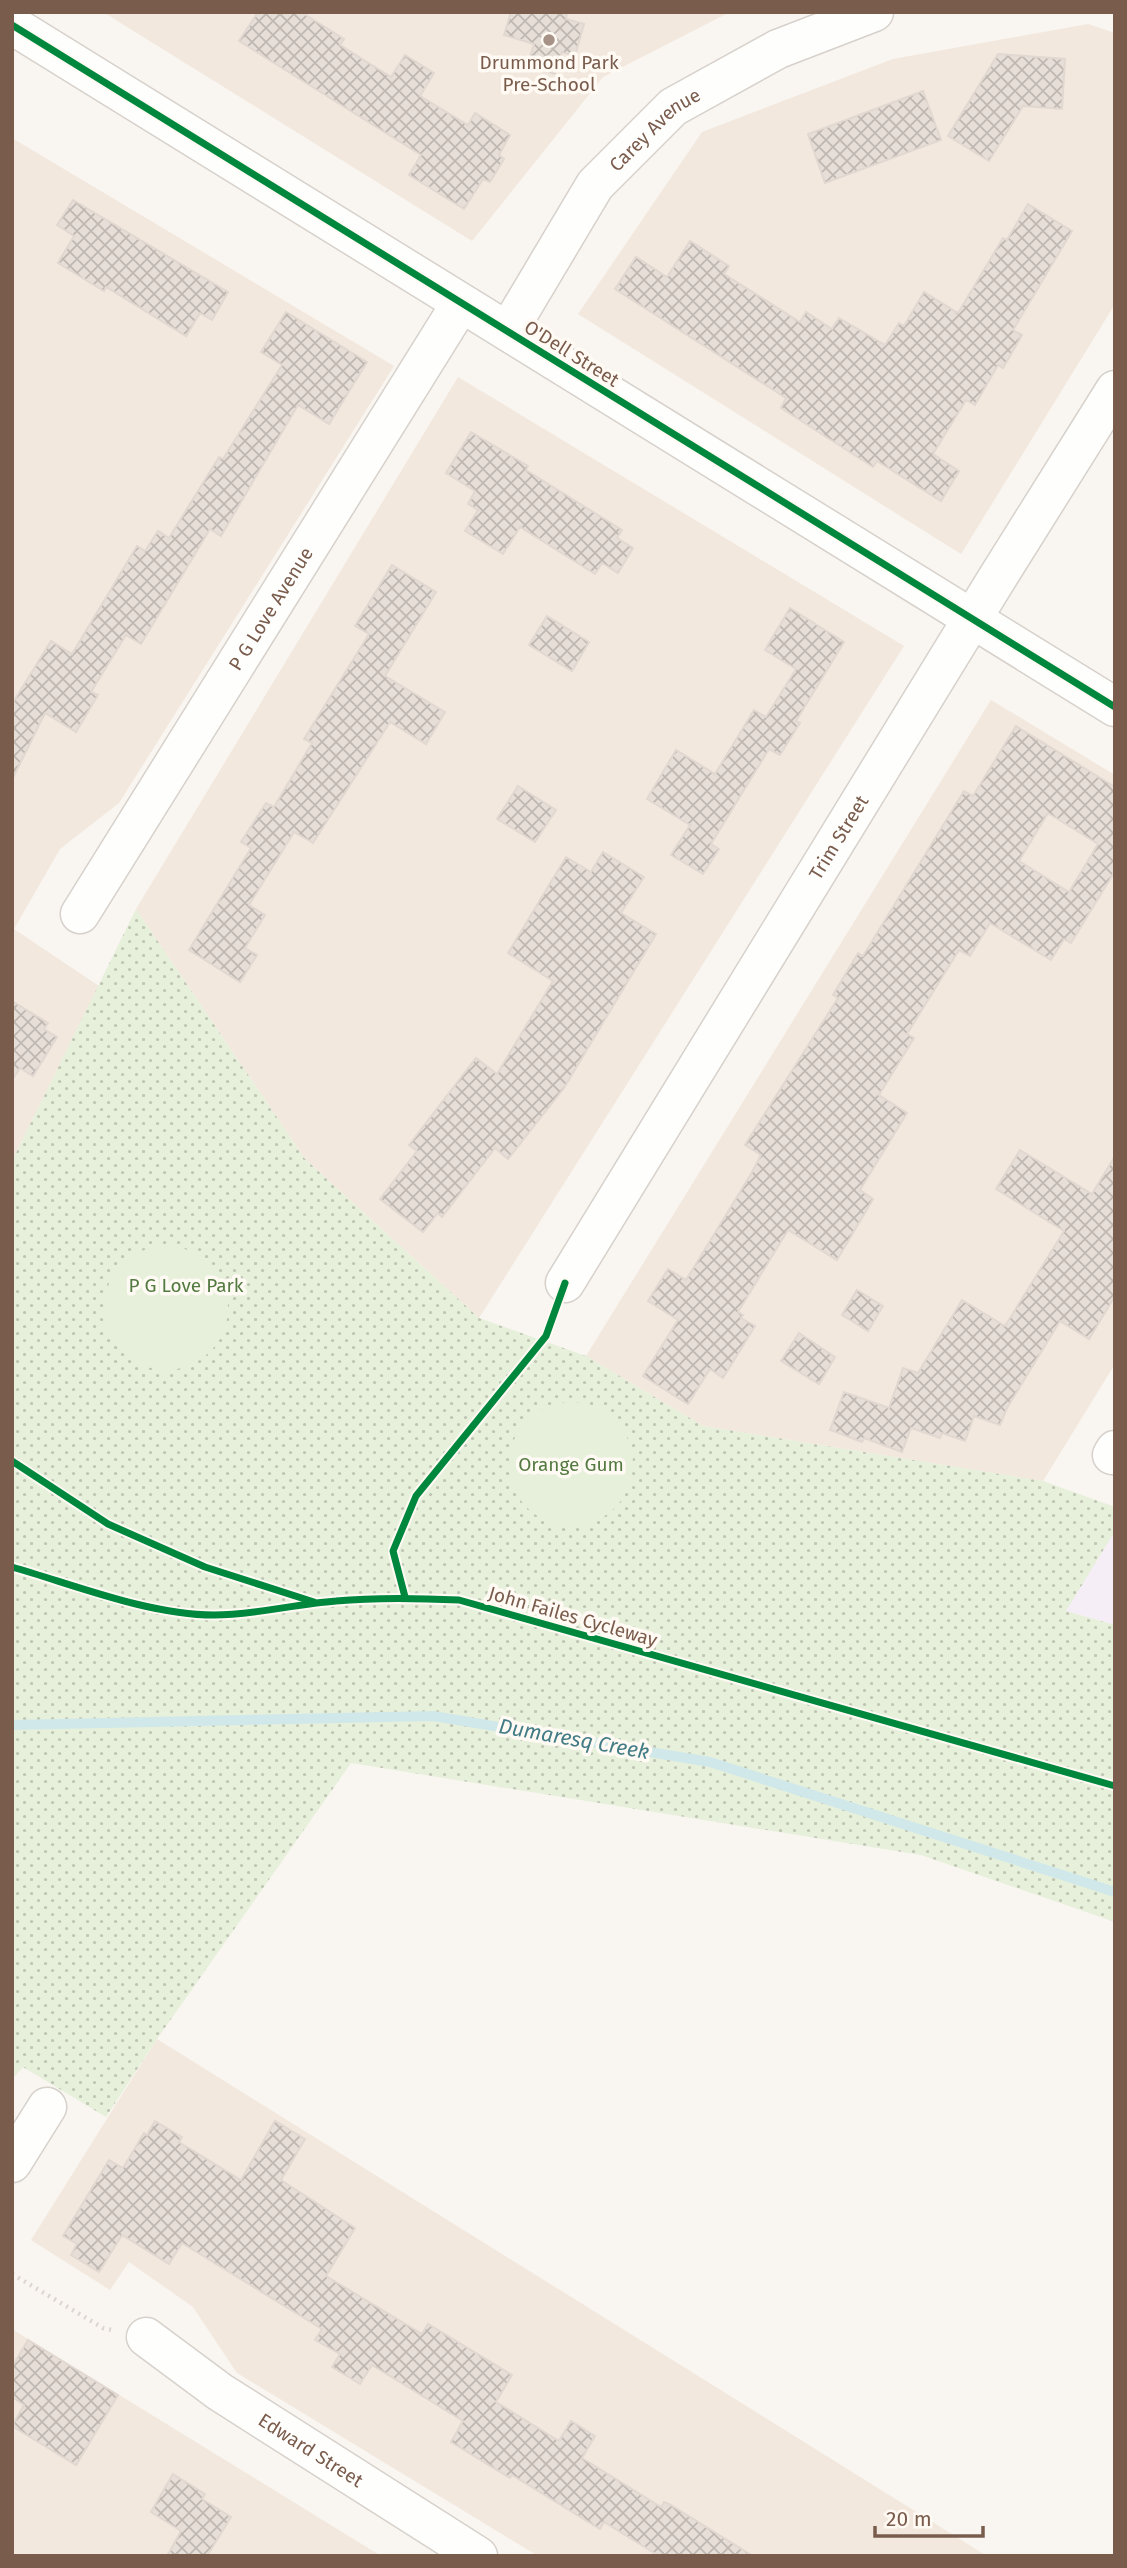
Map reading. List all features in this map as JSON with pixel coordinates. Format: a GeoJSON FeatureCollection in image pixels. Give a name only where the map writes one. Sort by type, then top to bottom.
{"type":"FeatureCollection","features":[{"type":"Feature","properties":{"kind":"street","name":"Carey Avenue"},"geometry":{"type":"LineString","coordinates":[[508,331],[595,186],[673,107],[778,48],[874,12]]}},
{"type":"Feature","properties":{"kind":"street","name":"O'Dell Street"},"geometry":{"type":"LineString","coordinates":[[12,25],[1115,707]]}},
{"type":"Feature","properties":{"kind":"street","name":"P G Love Avenue"},"geometry":{"type":"LineString","coordinates":[[80,914],[461,303]]}},
{"type":"Feature","properties":{"kind":"street","name":"Trim Street"},"geometry":{"type":"LineString","coordinates":[[565,1283],[1115,390]]}},
{"type":"Feature","properties":{"kind":"street"},"geometry":{"type":"LineString","coordinates":[[12,2163],[47,2107]]}},
{"type":"Feature","properties":{"kind":"street","name":"Edward Street"},"geometry":{"type":"LineString","coordinates":[[146,2337],[220,2392],[478,2556]]}},
{"type":"Feature","properties":{"kind":"path"},"geometry":{"type":"LineString","coordinates":[[12,2274],[103,2328]]}},
{"type":"Feature","properties":{"kind":"shaded area"},"geometry":{"type":"Polygon","coordinates":[[[103,12],[730,12],[603,77],[472,241],[103,12]]]}},
{"type":"Feature","properties":{"kind":"shaded area"},"geometry":{"type":"Polygon","coordinates":[[[1088,24],[1115,33],[1115,304],[961,554],[578,314],[702,132],[893,59],[1088,24]]]}},
{"type":"Feature","properties":{"kind":"shaded area"},"geometry":{"type":"Polygon","coordinates":[[[12,138],[394,366],[119,803],[60,849],[14,929],[99,986],[12,1161],[12,138]]]}},
{"type":"Feature","properties":{"kind":"shaded area"},"geometry":{"type":"Polygon","coordinates":[[[458,377],[904,646],[479,1318],[305,1159],[136,909],[458,377]]]}},
{"type":"Feature","properties":{"kind":"shaded area"},"geometry":{"type":"Polygon","coordinates":[[[991,700],[1115,775],[1115,1364],[1043,1481],[703,1426],[586,1356],[991,700]]]}},
{"type":"Feature","properties":{"kind":"shaded area"},"geometry":{"type":"Polygon","coordinates":[[[1115,1531],[1115,1625],[1065,1611],[1115,1531]]]}},
{"type":"Feature","properties":{"kind":"shaded area"},"geometry":{"type":"Polygon","coordinates":[[[157,2039],[987,2556],[538,2556],[237,2373],[193,2307],[129,2262],[110,2290],[31,2240],[157,2039]]]}},
{"type":"Feature","properties":{"kind":"shaded area"},"geometry":{"type":"Polygon","coordinates":[[[12,2329],[381,2556],[12,2556],[12,2329]]]}},
{"type":"Feature","properties":{"kind":"green space","name":"P G Love Park"},"geometry":{"type":"Polygon","coordinates":[[[136,909],[305,1159],[479,1318],[586,1356],[703,1426],[1043,1481],[1115,1507],[1115,1531],[1066,1611],[1115,1625],[1115,1922],[921,1855],[351,1763],[157,2039],[106,2117],[23,2067],[12,2079],[12,1161],[136,909]]]}},
{"type":"Feature","properties":{"kind":"green space","name":"P G Love Park"},"geometry":{"type":"Polygon","coordinates":[[[166,1246],[190,1251],[210,1264],[223,1284],[228,1308],[223,1332],[210,1352],[190,1365],[166,1370],[142,1365],[122,1352],[109,1332],[104,1308],[109,1284],[122,1264],[142,1251],[166,1246]]]}},
{"type":"Feature","properties":{"kind":"green space","name":"Orange Gum"},"geometry":{"type":"Polygon","coordinates":[[[571,1402],[595,1407],[615,1420],[628,1440],[633,1464],[628,1488],[615,1508],[595,1521],[571,1526],[547,1521],[527,1508],[514,1488],[509,1464],[514,1440],[527,1420],[547,1407],[571,1402]]]}},
{"type":"Feature","properties":{"kind":"building"},"geometry":{"type":"Polygon","coordinates":[[[258,12],[301,12],[344,39],[340,45],[391,77],[405,55],[434,73],[420,96],[468,125],[475,113],[510,135],[499,155],[504,159],[490,182],[483,179],[464,209],[409,175],[421,155],[239,41],[258,12]]]}},
{"type":"Feature","properties":{"kind":"building","name":"Drummond Park Pre-School"},"geometry":{"type":"Polygon","coordinates":[[[511,12],[567,12],[566,19],[584,24],[575,56],[562,52],[555,74],[527,66],[534,44],[504,35],[511,12]]]}},
{"type":"Feature","properties":{"kind":"building"},"geometry":{"type":"Polygon","coordinates":[[[998,54],[1065,59],[1062,109],[1023,106],[989,161],[948,136],[998,54]]]}},
{"type":"Feature","properties":{"kind":"building"},"geometry":{"type":"Polygon","coordinates":[[[923,91],[941,140],[825,183],[808,134],[923,91]]]}},
{"type":"Feature","properties":{"kind":"building"},"geometry":{"type":"Polygon","coordinates":[[[73,200],[228,292],[212,320],[200,313],[186,336],[106,287],[104,291],[58,263],[74,236],[57,225],[73,200]]]}},
{"type":"Feature","properties":{"kind":"building"},"geometry":{"type":"Polygon","coordinates":[[[1028,204],[1072,231],[1013,330],[1022,335],[1003,368],[998,365],[975,405],[966,400],[933,454],[959,471],[941,501],[877,461],[873,467],[781,408],[786,398],[615,289],[636,257],[667,277],[690,241],[729,266],[724,274],[800,322],[806,312],[832,329],[839,318],[885,345],[899,323],[904,326],[924,292],[958,313],[1003,238],[1007,240],[1028,204]]]}},
{"type":"Feature","properties":{"kind":"building"},"geometry":{"type":"Polygon","coordinates":[[[286,312],[367,362],[329,424],[298,405],[221,536],[210,529],[141,644],[126,635],[91,692],[98,695],[76,732],[45,713],[12,780],[12,704],[51,641],[72,654],[137,546],[145,551],[158,531],[169,538],[219,457],[223,459],[282,365],[261,352],[286,312]]]}},
{"type":"Feature","properties":{"kind":"building"},"geometry":{"type":"Polygon","coordinates":[[[471,432],[528,466],[526,470],[622,530],[617,538],[633,548],[618,573],[602,563],[595,574],[520,527],[503,554],[465,531],[478,510],[468,504],[475,491],[446,473],[471,432]]]}},
{"type":"Feature","properties":{"kind":"building"},"geometry":{"type":"Polygon","coordinates":[[[392,565],[436,592],[385,676],[445,712],[426,744],[390,722],[313,843],[294,832],[249,905],[265,915],[245,948],[257,955],[240,982],[189,950],[251,848],[241,842],[266,803],[274,807],[312,743],[304,739],[369,634],[355,626],[392,565]]]}},
{"type":"Feature","properties":{"kind":"building"},"geometry":{"type":"Polygon","coordinates":[[[790,608],[844,642],[796,721],[800,723],[780,755],[769,749],[711,844],[719,849],[703,874],[671,855],[690,825],[647,799],[676,750],[715,774],[754,710],[766,717],[796,669],[765,650],[790,608]]]}},
{"type":"Feature","properties":{"kind":"building"},"geometry":{"type":"Polygon","coordinates":[[[547,616],[589,642],[572,671],[529,645],[547,616]]]}},
{"type":"Feature","properties":{"kind":"building"},"geometry":{"type":"Polygon","coordinates":[[[1016,726],[1115,787],[1115,871],[1071,943],[1064,939],[1051,960],[990,923],[970,956],[959,950],[907,1034],[914,1038],[879,1095],[907,1113],[860,1190],[873,1199],[837,1260],[788,1230],[738,1312],[743,1315],[741,1318],[755,1326],[723,1378],[710,1369],[688,1404],[643,1376],[678,1320],[648,1301],[668,1269],[686,1280],[761,1155],[745,1145],[838,998],[833,995],[858,953],[863,956],[964,791],[973,796],[1016,726]],[[1048,813],[1019,861],[1069,892],[1098,844],[1048,813]]]}},
{"type":"Feature","properties":{"kind":"building"},"geometry":{"type":"Polygon","coordinates":[[[518,786],[556,810],[535,842],[497,819],[518,786]]]}},
{"type":"Feature","properties":{"kind":"building"},"geometry":{"type":"Polygon","coordinates":[[[603,852],[644,877],[621,913],[656,934],[564,1088],[508,1159],[495,1148],[442,1217],[438,1213],[423,1232],[380,1199],[417,1151],[409,1145],[476,1058],[497,1074],[553,981],[508,953],[566,857],[591,872],[603,852]]]}},
{"type":"Feature","properties":{"kind":"building"},"geometry":{"type":"Polygon","coordinates":[[[12,1001],[48,1023],[44,1029],[57,1037],[33,1076],[20,1068],[12,1080],[12,1001]]]}},
{"type":"Feature","properties":{"kind":"building"},"geometry":{"type":"Polygon","coordinates":[[[1020,1150],[1092,1194],[1115,1156],[1115,1296],[1089,1339],[1060,1321],[1007,1408],[1000,1425],[974,1416],[965,1441],[942,1433],[940,1438],[911,1428],[902,1452],[864,1438],[862,1442],[830,1430],[844,1392],[889,1408],[903,1368],[918,1373],[962,1300],[1005,1326],[1064,1231],[996,1189],[1020,1150]]]}},
{"type":"Feature","properties":{"kind":"building"},"geometry":{"type":"Polygon","coordinates":[[[857,1290],[883,1306],[868,1331],[842,1315],[857,1290]]]}},
{"type":"Feature","properties":{"kind":"building"},"geometry":{"type":"Polygon","coordinates":[[[799,1333],[835,1357],[819,1384],[781,1361],[799,1333]]]}},
{"type":"Feature","properties":{"kind":"building"},"geometry":{"type":"Polygon","coordinates":[[[155,2121],[182,2137],[179,2142],[241,2180],[275,2121],[305,2139],[281,2180],[355,2228],[326,2276],[422,2334],[428,2324],[512,2375],[496,2402],[559,2441],[571,2421],[595,2436],[582,2458],[661,2507],[664,2502],[669,2504],[753,2556],[659,2556],[604,2522],[600,2529],[512,2475],[510,2478],[451,2442],[463,2421],[372,2365],[360,2384],[332,2367],[340,2354],[315,2340],[322,2329],[182,2243],[169,2264],[122,2235],[99,2272],[71,2255],[77,2244],[63,2236],[109,2160],[123,2168],[144,2133],[147,2135],[155,2121]]]}},
{"type":"Feature","properties":{"kind":"building"},"geometry":{"type":"Polygon","coordinates":[[[28,2340],[118,2395],[76,2465],[12,2426],[24,2405],[12,2397],[12,2367],[28,2340]]]}},
{"type":"Feature","properties":{"kind":"building"},"geometry":{"type":"Polygon","coordinates":[[[173,2474],[205,2494],[202,2499],[231,2517],[207,2556],[167,2556],[181,2531],[151,2512],[173,2474]]]}},
{"type":"Feature","properties":{"kind":"waterway","name":"Dumaresq Creek"},"geometry":{"type":"LineString","coordinates":[[12,1725],[433,1716],[710,1762],[1115,1892]]}},
{"type":"Feature","properties":{"kind":"cycle path"},"geometry":{"type":"LineString","coordinates":[[12,25],[1115,707]]}},
{"type":"Feature","properties":{"kind":"cycle path"},"geometry":{"type":"LineString","coordinates":[[405,1597],[393,1551],[416,1496],[546,1336],[565,1283]]}},
{"type":"Feature","properties":{"kind":"cycle path"},"geometry":{"type":"LineString","coordinates":[[12,1461],[108,1524],[205,1567],[314,1602]]}},
{"type":"Feature","properties":{"kind":"cycle path","name":"John Failes Cycleway"},"geometry":{"type":"LineString","coordinates":[[12,1567],[138,1605],[189,1614],[229,1615],[321,1602],[367,1599],[459,1600],[1115,1786]]}},
{"type":"Feature","properties":{"kind":"place","name":"Drummond Park Pre-School"},"geometry":{"type":"Point","coordinates":[549,40]}}]}
